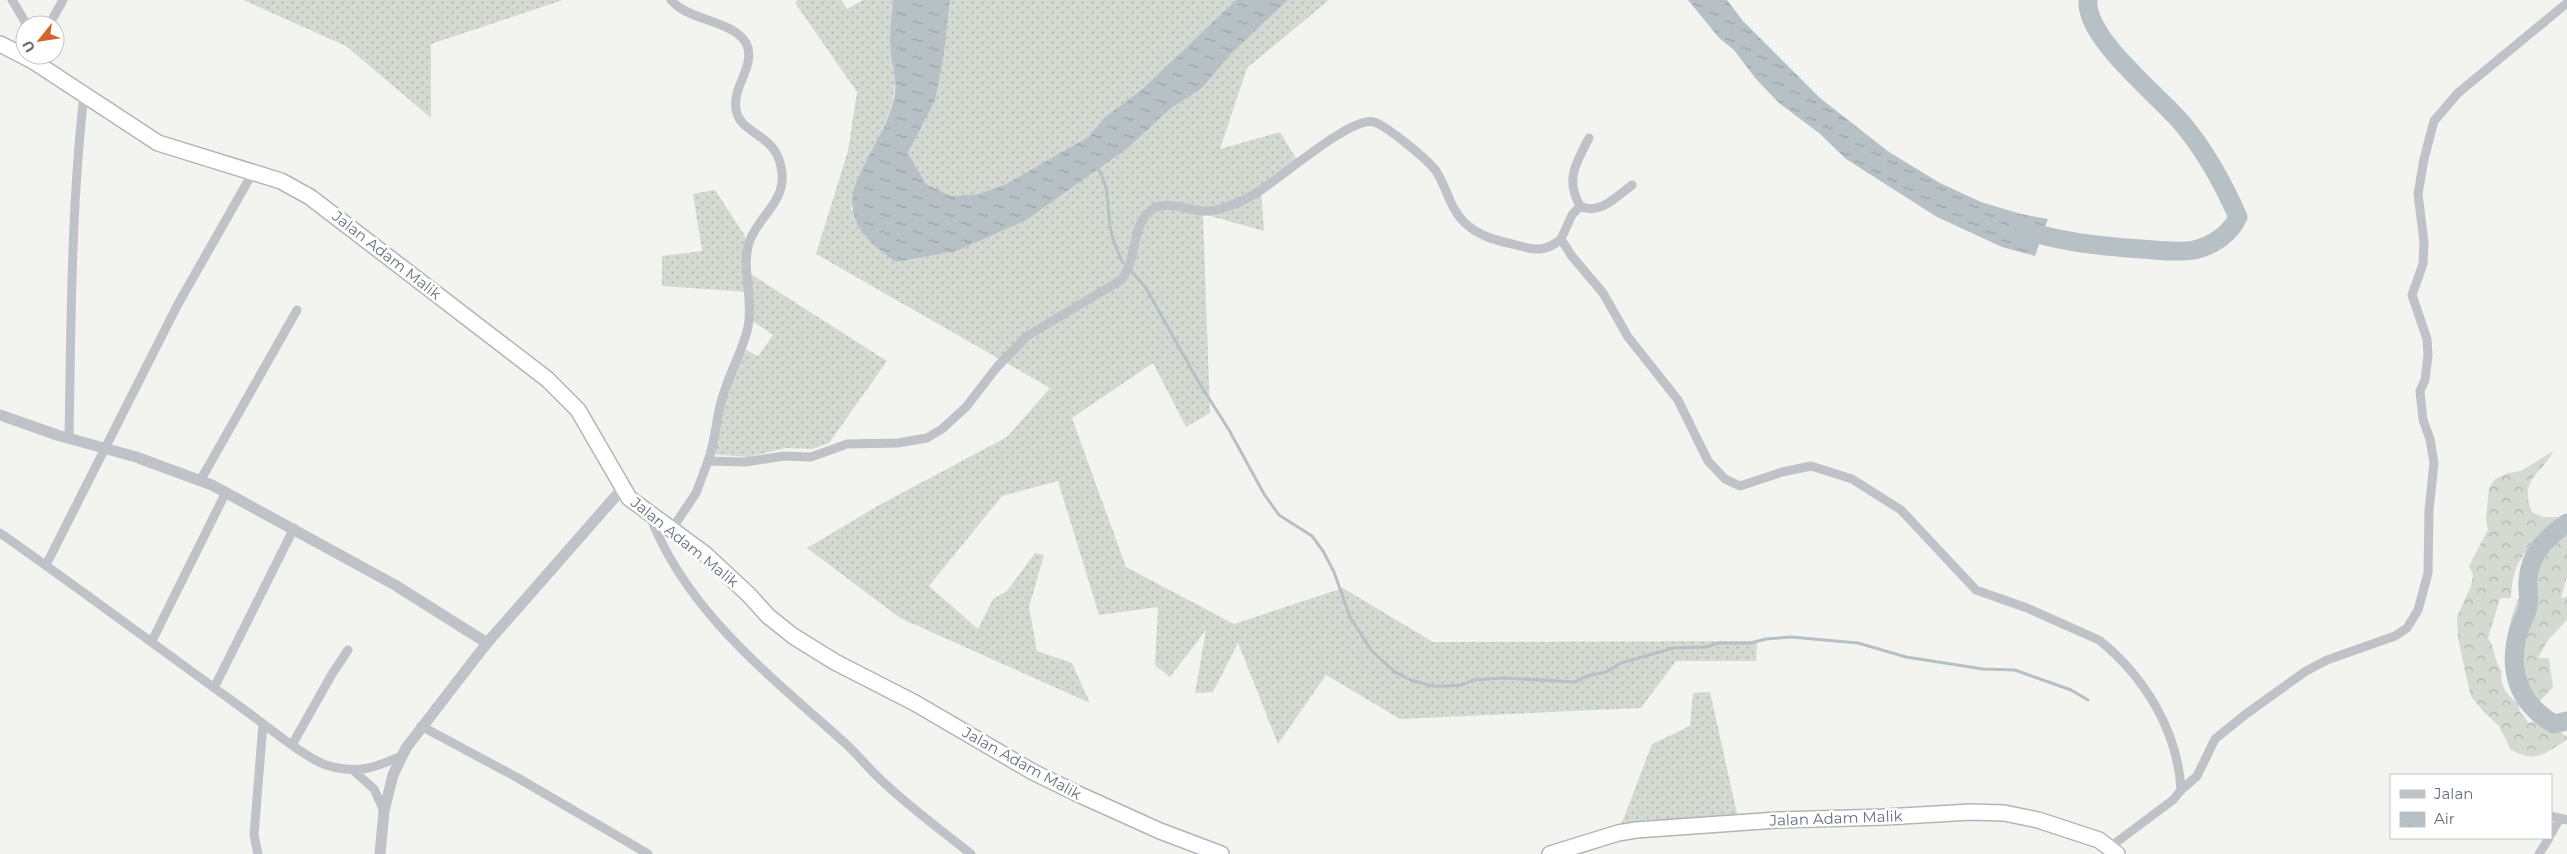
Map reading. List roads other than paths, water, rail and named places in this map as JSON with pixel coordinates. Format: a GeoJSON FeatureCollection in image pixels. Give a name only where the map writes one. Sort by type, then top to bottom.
{"type":"FeatureCollection","features":[{"type":"Feature","properties":{"kind":"highway","name":"Jalan Adam Malik"},"geometry":{"type":"LineString","coordinates":[[0,44],[15,50]]}},
{"type":"Feature","properties":{"kind":"highway","name":"Jalan Adam Malik"},"geometry":{"type":"LineString","coordinates":[[44,65],[158,143],[252,174],[281,181],[333,213],[547,379],[578,410],[628,498],[672,529],[728,574],[777,625],[818,652],[1078,794],[1160,831],[1222,854]]}},
{"type":"Feature","properties":{"kind":"highway","name":"Jalan Adam Malik"},"geometry":{"type":"LineString","coordinates":[[1550,854],[1618,833],[1636,830],[1777,820],[1885,818],[1971,812],[2004,814],[2038,820],[2099,840],[2114,851]]}},
{"type":"Feature","properties":{"kind":"street"},"geometry":{"type":"LineString","coordinates":[[12,0],[21,15]]}},
{"type":"Feature","properties":{"kind":"street"},"geometry":{"type":"LineString","coordinates":[[55,15],[63,0]]}},
{"type":"Feature","properties":{"kind":"street"},"geometry":{"type":"LineString","coordinates":[[671,0],[683,10],[734,32],[745,41],[749,52],[735,98],[738,116],[743,123],[772,145],[779,156],[782,174],[780,192],[773,207],[752,235],[748,246],[750,301],[748,327],[721,402],[708,461],[696,493],[672,529]]}},
{"type":"Feature","properties":{"kind":"street"},"geometry":{"type":"LineString","coordinates":[[2114,851],[2174,800],[2181,790],[2197,776],[2214,739],[2306,671],[2327,660],[2395,636],[2407,628],[2418,610],[2428,573],[2428,510],[2434,463],[2430,439],[2423,420],[2420,391],[2426,372],[2427,339],[2412,295],[2423,264],[2424,242],[2418,194],[2424,159],[2434,121],[2458,93],[2567,3]]}},
{"type":"Feature","properties":{"kind":"street"},"geometry":{"type":"LineString","coordinates":[[70,439],[73,242],[77,158],[84,94]]}},
{"type":"Feature","properties":{"kind":"street"},"geometry":{"type":"LineString","coordinates":[[708,461],[745,462],[784,456],[812,457],[847,444],[898,444],[927,438],[942,429],[966,407],[1009,354],[1027,336],[1121,280],[1127,273],[1138,231],[1148,212],[1155,208],[1166,206],[1206,211],[1225,208],[1263,189],[1322,146],[1361,122],[1374,122],[1386,128],[1431,165],[1454,210],[1474,230],[1507,244],[1540,251],[1554,245],[1561,238],[1572,215],[1580,206]]}},
{"type":"Feature","properties":{"kind":"street"},"geometry":{"type":"LineString","coordinates":[[1580,206],[1571,183],[1575,167],[1589,138]]}},
{"type":"Feature","properties":{"kind":"street"},"geometry":{"type":"LineString","coordinates":[[46,565],[178,304],[252,174]]}},
{"type":"Feature","properties":{"kind":"street"},"geometry":{"type":"LineString","coordinates":[[1580,206],[1591,209],[1603,206],[1632,186]]}},
{"type":"Feature","properties":{"kind":"street"},"geometry":{"type":"LineString","coordinates":[[1561,238],[1571,255],[1599,288],[1633,344],[1678,400],[1702,450],[1716,472],[1734,485],[1740,486],[1782,472],[1810,466],[1852,480],[1901,510],[1976,590],[2027,608],[2099,640],[2128,668],[2145,689],[2163,719],[2171,737],[2181,790]]}},
{"type":"Feature","properties":{"kind":"street"},"geometry":{"type":"LineString","coordinates":[[200,482],[297,310]]}},
{"type":"Feature","properties":{"kind":"street"},"geometry":{"type":"LineString","coordinates":[[0,415],[70,439],[106,448],[226,492],[396,585],[487,643]]}},
{"type":"Feature","properties":{"kind":"street"},"geometry":{"type":"LineString","coordinates":[[380,854],[384,811],[393,775],[402,756],[422,726],[487,643],[622,489]]}},
{"type":"Feature","properties":{"kind":"street"},"geometry":{"type":"LineString","coordinates":[[152,641],[226,492]]}},
{"type":"Feature","properties":{"kind":"street"},"geometry":{"type":"LineString","coordinates":[[650,514],[671,561],[693,592],[734,640],[847,745],[880,780],[971,854]]}},
{"type":"Feature","properties":{"kind":"street"},"geometry":{"type":"LineString","coordinates":[[214,688],[294,528]]}},
{"type":"Feature","properties":{"kind":"street"},"geometry":{"type":"LineString","coordinates":[[0,533],[152,641],[292,745],[326,766],[354,771],[381,765],[402,756]]}},
{"type":"Feature","properties":{"kind":"street"},"geometry":{"type":"LineString","coordinates":[[292,745],[332,674],[348,650]]}},
{"type":"Feature","properties":{"kind":"street"},"geometry":{"type":"LineString","coordinates":[[258,854],[254,835],[263,724]]}},
{"type":"Feature","properties":{"kind":"street"},"geometry":{"type":"LineString","coordinates":[[422,726],[518,778],[648,854]]}},
{"type":"Feature","properties":{"kind":"street"},"geometry":{"type":"LineString","coordinates":[[354,771],[374,789],[384,811]]}},
{"type":"Feature","properties":{"kind":"street"},"geometry":{"type":"LineString","coordinates":[[2552,832],[2559,818]]}},
{"type":"Feature","properties":{"kind":"street"},"geometry":{"type":"LineString","coordinates":[[2539,854],[2547,839]]}},
{"type":"Feature","properties":{"kind":"water"},"geometry":{"type":"Polygon","coordinates":[[[893,0],[950,0],[944,55],[935,101],[908,153],[926,184],[951,196],[979,194],[1006,184],[1088,137],[1105,117],[1140,91],[1236,0],[1288,0],[1233,52],[1201,89],[1170,109],[1128,148],[1025,221],[957,251],[896,262],[871,242],[857,223],[852,206],[855,188],[882,130],[894,97],[895,81],[890,42],[893,0]]]}},
{"type":"Feature","properties":{"kind":"water"},"geometry":{"type":"Polygon","coordinates":[[[1688,0],[1727,0],[1743,21],[1820,98],[1889,152],[1940,183],[1981,202],[2021,214],[2048,219],[2035,256],[2002,247],[1937,217],[1846,159],[1819,133],[1779,103],[1756,79],[1733,49],[1720,39],[1688,0]]]}},
{"type":"Feature","properties":{"kind":"waterway"},"geometry":{"type":"LineString","coordinates":[[2018,228],[2048,237],[2079,243],[2181,251],[2194,250],[2214,242],[2231,228],[2238,217],[2213,167],[2190,133],[2170,110],[2124,65],[2098,31],[2090,15],[2088,0]]}},
{"type":"Feature","properties":{"kind":"waterway"},"geometry":{"type":"LineString","coordinates":[[1096,166],[1106,188],[1111,231],[1123,263]]}},
{"type":"Feature","properties":{"kind":"waterway"},"geometry":{"type":"LineString","coordinates":[[1132,272],[1146,288],[1264,494],[1279,515],[1312,536],[1323,551],[1334,572],[1350,617],[1371,650],[1395,672],[1411,680],[1432,686],[1462,685],[1473,680],[1504,678],[1575,682],[1587,676],[1606,672],[1621,663],[1673,648],[1706,647],[1719,643],[1750,643],[1766,639],[1791,637],[1858,643],[1906,657],[1983,669],[2015,670],[2071,690],[2088,700]]}},
{"type":"Feature","properties":{"kind":"waterway"},"geometry":{"type":"LineString","coordinates":[[2567,523],[2552,534],[2540,547],[2532,562],[2528,580],[2528,607],[2519,629],[2514,658],[2518,683],[2531,706],[2554,724],[2567,721]]}}]}
